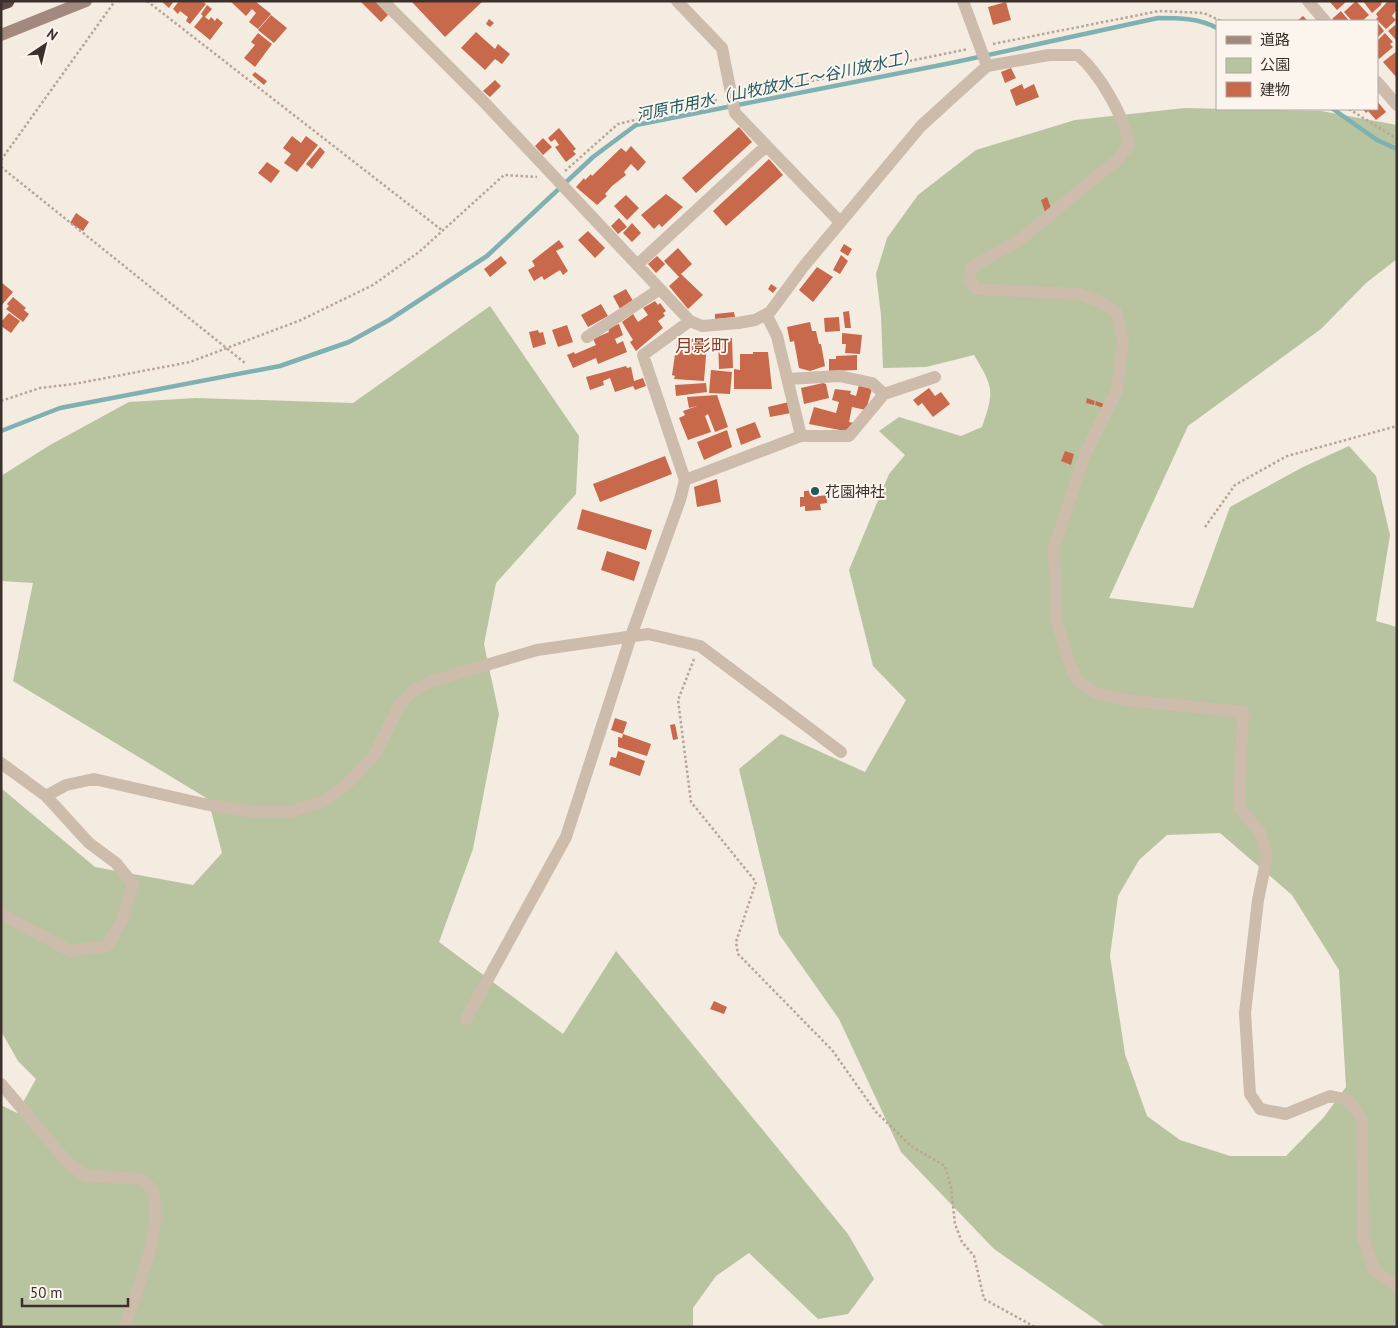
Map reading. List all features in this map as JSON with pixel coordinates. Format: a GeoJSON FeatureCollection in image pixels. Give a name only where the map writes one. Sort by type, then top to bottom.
{"type":"FeatureCollection","features":[{"type":"Feature","properties":{"kind":"highway"},"geometry":{"type":"LineString","coordinates":[[1,3],[7,1]]}},
{"type":"Feature","properties":{"kind":"main road"},"geometry":{"type":"LineString","coordinates":[[1,35],[86,1]]}},
{"type":"Feature","properties":{"kind":"street"},"geometry":{"type":"LineString","coordinates":[[382,1],[483,101],[690,321],[702,326],[738,324],[755,320],[766,314],[921,126],[984,56],[1078,55],[1092,70],[1127,129],[1129,144],[1117,160],[1018,241],[972,267],[970,280],[976,289],[1079,294],[1101,302],[1116,312],[1123,342],[1117,390],[1086,454],[1054,548],[1056,619],[1076,678],[1095,693],[1127,700],[1213,707],[1243,712],[1239,808],[1260,832],[1266,857],[1258,900],[1245,1013],[1250,1094],[1260,1109],[1286,1114],[1330,1096],[1350,1100],[1362,1120],[1363,1238],[1374,1270],[1397,1286]]}},
{"type":"Feature","properties":{"kind":"street"},"geometry":{"type":"LineString","coordinates":[[676,1],[722,48],[732,103],[765,146],[840,222]]}},
{"type":"Feature","properties":{"kind":"street"},"geometry":{"type":"LineString","coordinates":[[963,1],[984,56]]}},
{"type":"Feature","properties":{"kind":"street"},"geometry":{"type":"LineString","coordinates":[[1308,1],[1324,20]]}},
{"type":"Feature","properties":{"kind":"street"},"geometry":{"type":"LineString","coordinates":[[1378,83],[1397,105]]}},
{"type":"Feature","properties":{"kind":"street"},"geometry":{"type":"LineString","coordinates":[[638,265],[765,146]]}},
{"type":"Feature","properties":{"kind":"street"},"geometry":{"type":"LineString","coordinates":[[587,336],[660,289]]}},
{"type":"Feature","properties":{"kind":"street"},"geometry":{"type":"LineString","coordinates":[[766,314],[777,336],[801,436]]}},
{"type":"Feature","properties":{"kind":"street"},"geometry":{"type":"LineString","coordinates":[[466,1020],[566,837],[631,636],[680,500],[685,480],[643,355],[690,321]]}},
{"type":"Feature","properties":{"kind":"street"},"geometry":{"type":"LineString","coordinates":[[788,379],[839,376],[872,383],[884,394]]}},
{"type":"Feature","properties":{"kind":"street"},"geometry":{"type":"LineString","coordinates":[[685,480],[801,436],[849,436],[884,394],[935,377]]}},
{"type":"Feature","properties":{"kind":"street"},"geometry":{"type":"LineString","coordinates":[[46,796],[66,785],[94,779],[204,804],[254,812],[290,812],[324,801],[346,785],[374,756],[400,704],[414,690],[432,681],[463,674],[537,650],[648,634],[700,646],[842,752]]}},
{"type":"Feature","properties":{"kind":"street"},"geometry":{"type":"LineString","coordinates":[[1,763],[46,796],[89,843],[116,863],[133,884],[122,921],[107,946],[70,951],[1,914]]}},
{"type":"Feature","properties":{"kind":"street"},"geometry":{"type":"LineString","coordinates":[[1,1084],[69,1164],[86,1176],[141,1179],[152,1190],[156,1210],[153,1239],[124,1327]]}},
{"type":"Feature","properties":{"kind":"path"},"geometry":{"type":"LineString","coordinates":[[1,160],[115,1]]}},
{"type":"Feature","properties":{"kind":"path"},"geometry":{"type":"LineString","coordinates":[[148,1],[443,231]]}},
{"type":"Feature","properties":{"kind":"path"},"geometry":{"type":"LineString","coordinates":[[1,401],[40,388],[74,384],[190,362],[301,320],[373,285],[419,252],[504,175],[561,183],[618,124],[984,56],[1159,11],[1204,12],[1219,20]]}},
{"type":"Feature","properties":{"kind":"path"},"geometry":{"type":"LineString","coordinates":[[1351,110],[1397,139]]}},
{"type":"Feature","properties":{"kind":"path"},"geometry":{"type":"LineString","coordinates":[[1,167],[245,364]]}},
{"type":"Feature","properties":{"kind":"path"},"geometry":{"type":"LineString","coordinates":[[1205,527],[1234,485],[1287,456],[1397,426]]}},
{"type":"Feature","properties":{"kind":"path"},"geometry":{"type":"LineString","coordinates":[[700,646],[678,700],[691,802],[756,882],[736,942],[738,954],[832,1050],[876,1112],[911,1146],[945,1166],[951,1187],[955,1224],[962,1242],[974,1256],[984,1298],[1035,1327]]}},
{"type":"Feature","properties":{"kind":"green space"},"geometry":{"type":"Polygon","coordinates":[[[1185,108],[1321,111],[1397,125],[1397,259],[1366,283],[1321,329],[1188,426],[1109,598],[1193,608],[1230,507],[1303,467],[1349,446],[1376,476],[1390,535],[1376,621],[1397,627],[1397,1327],[1106,1327],[994,1249],[901,1152],[839,1019],[779,934],[739,769],[781,734],[865,772],[906,700],[873,666],[849,570],[889,474],[905,455],[879,431],[899,417],[961,436],[982,427],[989,405],[990,389],[974,355],[926,367],[883,368],[881,315],[876,274],[887,238],[918,195],[976,150],[1075,120],[1185,108]],[[1220,833],[1167,835],[1139,860],[1118,896],[1110,956],[1125,1054],[1147,1116],[1180,1140],[1230,1156],[1286,1156],[1324,1117],[1346,1087],[1339,970],[1292,895],[1220,833]]]}},
{"type":"Feature","properties":{"kind":"green space"},"geometry":{"type":"Polygon","coordinates":[[[490,306],[579,436],[576,494],[496,583],[484,644],[499,714],[473,849],[439,942],[563,1034],[616,951],[848,1234],[874,1279],[848,1314],[818,1319],[749,1253],[716,1276],[693,1308],[693,1327],[1,1327],[1,1105],[17,1113],[36,1079],[18,1061],[1,1031],[1,788],[95,867],[193,885],[222,853],[208,799],[13,681],[33,583],[1,581],[1,476],[50,445],[129,402],[196,398],[353,403],[490,306]]]}},
{"type":"Feature","properties":{"kind":"building"},"geometry":{"type":"Polygon","coordinates":[[[161,1],[174,1],[169,8],[161,1]]]}},
{"type":"Feature","properties":{"kind":"building"},"geometry":{"type":"Polygon","coordinates":[[[179,1],[202,1],[206,4],[190,24],[186,21],[188,17],[180,11],[178,14],[173,9],[179,1]]]}},
{"type":"Feature","properties":{"kind":"building"},"geometry":{"type":"Polygon","coordinates":[[[230,1],[255,1],[271,14],[258,29],[249,22],[256,13],[252,9],[246,16],[230,1]]]}},
{"type":"Feature","properties":{"kind":"building"},"geometry":{"type":"Polygon","coordinates":[[[360,1],[375,1],[388,15],[381,22],[360,1]]]}},
{"type":"Feature","properties":{"kind":"building"},"geometry":{"type":"Polygon","coordinates":[[[411,1],[483,1],[445,37],[411,1]]]}},
{"type":"Feature","properties":{"kind":"building"},"geometry":{"type":"Polygon","coordinates":[[[1329,1],[1347,1],[1337,10],[1329,1]]]}},
{"type":"Feature","properties":{"kind":"building"},"geometry":{"type":"Polygon","coordinates":[[[1356,1],[1369,15],[1363,20],[1351,20],[1344,12],[1356,1]]]}},
{"type":"Feature","properties":{"kind":"building"},"geometry":{"type":"Polygon","coordinates":[[[1363,1],[1382,1],[1381,5],[1372,13],[1363,1]]]}},
{"type":"Feature","properties":{"kind":"building"},"geometry":{"type":"Polygon","coordinates":[[[1388,1],[1397,1],[1397,9],[1392,16],[1396,20],[1386,29],[1376,19],[1378,17],[1376,14],[1388,1]]]}},
{"type":"Feature","properties":{"kind":"building"},"geometry":{"type":"Polygon","coordinates":[[[1006,2],[1011,20],[993,25],[988,7],[1006,2]]]}},
{"type":"Feature","properties":{"kind":"building"},"geometry":{"type":"Polygon","coordinates":[[[207,5],[212,9],[205,17],[209,20],[211,17],[215,21],[217,18],[223,23],[210,40],[194,27],[203,16],[201,14],[207,5]]]}},
{"type":"Feature","properties":{"kind":"building"},"geometry":{"type":"Polygon","coordinates":[[[1341,11],[1348,20],[1333,20],[1341,11]]]}},
{"type":"Feature","properties":{"kind":"building"},"geometry":{"type":"Polygon","coordinates":[[[271,15],[287,28],[274,43],[258,30],[271,15]]]}},
{"type":"Feature","properties":{"kind":"building"},"geometry":{"type":"Polygon","coordinates":[[[1303,16],[1307,20],[1298,20],[1303,16]]]}},
{"type":"Feature","properties":{"kind":"building"},"geometry":{"type":"Polygon","coordinates":[[[489,19],[494,23],[490,27],[486,24],[489,19]]]}},
{"type":"Feature","properties":{"kind":"building"},"geometry":{"type":"Polygon","coordinates":[[[1378,23],[1384,31],[1378,37],[1378,23]]]}},
{"type":"Feature","properties":{"kind":"building"},"geometry":{"type":"Polygon","coordinates":[[[1395,25],[1397,27],[1397,41],[1388,31],[1395,25]]]}},
{"type":"Feature","properties":{"kind":"building"},"geometry":{"type":"Polygon","coordinates":[[[476,32],[495,49],[498,44],[510,54],[502,64],[495,59],[485,70],[461,48],[476,32]]]}},
{"type":"Feature","properties":{"kind":"building"},"geometry":{"type":"Polygon","coordinates":[[[258,33],[272,44],[255,67],[244,58],[255,45],[251,42],[258,33]]]}},
{"type":"Feature","properties":{"kind":"building"},"geometry":{"type":"Polygon","coordinates":[[[1385,33],[1393,42],[1390,44],[1393,47],[1379,59],[1378,58],[1378,40],[1385,33]]]}},
{"type":"Feature","properties":{"kind":"building"},"geometry":{"type":"Polygon","coordinates":[[[1397,51],[1397,78],[1383,62],[1397,51]]]}},
{"type":"Feature","properties":{"kind":"building"},"geometry":{"type":"Polygon","coordinates":[[[1011,68],[1016,78],[1005,83],[1001,72],[1011,68]]]}},
{"type":"Feature","properties":{"kind":"building"},"geometry":{"type":"Polygon","coordinates":[[[255,72],[267,81],[264,85],[252,75],[255,72]]]}},
{"type":"Feature","properties":{"kind":"building"},"geometry":{"type":"Polygon","coordinates":[[[495,80],[501,86],[490,97],[483,91],[495,80]]]}},
{"type":"Feature","properties":{"kind":"building"},"geometry":{"type":"Polygon","coordinates":[[[1022,84],[1024,89],[1034,84],[1039,97],[1016,106],[1010,90],[1022,84]]]}},
{"type":"Feature","properties":{"kind":"building"},"geometry":{"type":"Polygon","coordinates":[[[1378,102],[1386,112],[1376,120],[1368,111],[1366,113],[1364,110],[1378,110],[1378,102]]]}},
{"type":"Feature","properties":{"kind":"building"},"geometry":{"type":"Polygon","coordinates":[[[739,127],[752,142],[696,193],[682,178],[739,127]]]}},
{"type":"Feature","properties":{"kind":"building"},"geometry":{"type":"Polygon","coordinates":[[[559,128],[576,149],[573,151],[576,154],[566,162],[555,147],[559,145],[555,139],[551,142],[548,138],[559,128]]]}},
{"type":"Feature","properties":{"kind":"building"},"geometry":{"type":"Polygon","coordinates":[[[292,136],[301,143],[306,136],[318,145],[297,172],[284,163],[291,154],[283,148],[292,136]]]}},
{"type":"Feature","properties":{"kind":"building"},"geometry":{"type":"Polygon","coordinates":[[[543,138],[552,147],[543,155],[535,146],[543,138]]]}},
{"type":"Feature","properties":{"kind":"building"},"geometry":{"type":"Polygon","coordinates":[[[631,146],[646,162],[638,171],[631,164],[624,172],[626,175],[612,186],[605,194],[607,196],[597,205],[576,187],[584,178],[585,180],[591,174],[592,176],[621,148],[626,152],[631,146]]]}},
{"type":"Feature","properties":{"kind":"building"},"geometry":{"type":"Polygon","coordinates":[[[320,147],[325,152],[312,169],[306,164],[320,147]]]}},
{"type":"Feature","properties":{"kind":"building"},"geometry":{"type":"Polygon","coordinates":[[[769,159],[783,175],[726,226],[713,211],[769,159]]]}},
{"type":"Feature","properties":{"kind":"building"},"geometry":{"type":"Polygon","coordinates":[[[267,162],[280,171],[271,183],[258,173],[267,162]]]}},
{"type":"Feature","properties":{"kind":"building"},"geometry":{"type":"Polygon","coordinates":[[[666,194],[683,207],[662,227],[659,224],[654,229],[641,215],[666,194]]]}},
{"type":"Feature","properties":{"kind":"building"},"geometry":{"type":"Polygon","coordinates":[[[626,195],[639,208],[627,220],[614,206],[626,195]]]}},
{"type":"Feature","properties":{"kind":"building"},"geometry":{"type":"Polygon","coordinates":[[[1047,197],[1051,208],[1045,212],[1041,200],[1047,197]]]}},
{"type":"Feature","properties":{"kind":"building"},"geometry":{"type":"Polygon","coordinates":[[[76,213],[89,222],[83,231],[70,223],[76,213]]]}},
{"type":"Feature","properties":{"kind":"building"},"geometry":{"type":"Polygon","coordinates":[[[619,218],[627,227],[618,234],[611,226],[619,218]]]}},
{"type":"Feature","properties":{"kind":"building"},"geometry":{"type":"Polygon","coordinates":[[[632,223],[641,233],[632,242],[623,233],[632,223]]]}},
{"type":"Feature","properties":{"kind":"building"},"geometry":{"type":"Polygon","coordinates":[[[588,231],[605,248],[595,258],[578,240],[588,231]]]}},
{"type":"Feature","properties":{"kind":"building"},"geometry":{"type":"Polygon","coordinates":[[[559,240],[564,247],[556,251],[568,271],[563,275],[560,270],[544,280],[542,276],[534,281],[528,270],[535,266],[532,261],[559,240]]]}},
{"type":"Feature","properties":{"kind":"building"},"geometry":{"type":"Polygon","coordinates":[[[844,244],[852,249],[848,256],[840,251],[844,244]]]}},
{"type":"Feature","properties":{"kind":"building"},"geometry":{"type":"Polygon","coordinates":[[[678,248],[692,264],[681,274],[703,295],[688,309],[669,286],[679,277],[664,261],[678,248]]]}},
{"type":"Feature","properties":{"kind":"building"},"geometry":{"type":"Polygon","coordinates":[[[841,255],[848,261],[840,274],[833,270],[841,255]]]}},
{"type":"Feature","properties":{"kind":"building"},"geometry":{"type":"Polygon","coordinates":[[[501,256],[507,263],[490,277],[484,269],[501,256]]]}},
{"type":"Feature","properties":{"kind":"building"},"geometry":{"type":"Polygon","coordinates":[[[657,256],[665,264],[656,273],[648,264],[657,256]]]}},
{"type":"Feature","properties":{"kind":"building"},"geometry":{"type":"Polygon","coordinates":[[[817,267],[833,277],[813,302],[799,290],[817,267]]]}},
{"type":"Feature","properties":{"kind":"building"},"geometry":{"type":"Polygon","coordinates":[[[1,282],[13,292],[1,306],[1,282]]]}},
{"type":"Feature","properties":{"kind":"building"},"geometry":{"type":"Polygon","coordinates":[[[771,284],[777,288],[773,293],[768,289],[771,284]]]}},
{"type":"Feature","properties":{"kind":"building"},"geometry":{"type":"Polygon","coordinates":[[[626,289],[633,301],[620,309],[613,296],[626,289]]]}},
{"type":"Feature","properties":{"kind":"building"},"geometry":{"type":"Polygon","coordinates":[[[13,297],[26,308],[24,310],[29,314],[23,322],[6,309],[9,306],[7,304],[13,297]]]}},
{"type":"Feature","properties":{"kind":"building"},"geometry":{"type":"Polygon","coordinates":[[[655,301],[658,305],[660,303],[666,311],[663,313],[665,316],[658,321],[663,328],[636,351],[630,342],[633,340],[622,322],[633,314],[638,322],[648,315],[643,308],[655,301]]]}},
{"type":"Feature","properties":{"kind":"building"},"geometry":{"type":"Polygon","coordinates":[[[601,304],[608,316],[588,327],[581,315],[601,304]]]}},
{"type":"Feature","properties":{"kind":"building"},"geometry":{"type":"Polygon","coordinates":[[[849,311],[851,328],[845,328],[843,312],[849,311]]]}},
{"type":"Feature","properties":{"kind":"building"},"geometry":{"type":"Polygon","coordinates":[[[734,312],[735,317],[715,319],[715,314],[734,312]]]}},
{"type":"Feature","properties":{"kind":"building"},"geometry":{"type":"Polygon","coordinates":[[[9,313],[20,321],[11,333],[1,326],[1,322],[9,313]]]}},
{"type":"Feature","properties":{"kind":"building"},"geometry":{"type":"Polygon","coordinates":[[[839,317],[840,331],[825,332],[824,318],[839,317]]]}},
{"type":"Feature","properties":{"kind":"building"},"geometry":{"type":"Polygon","coordinates":[[[810,322],[812,331],[816,331],[819,344],[821,344],[825,366],[810,371],[799,368],[794,341],[790,342],[787,327],[810,322]]]}},
{"type":"Feature","properties":{"kind":"building"},"geometry":{"type":"Polygon","coordinates":[[[619,324],[623,335],[615,339],[617,344],[623,341],[627,352],[598,364],[596,358],[573,368],[567,355],[574,352],[575,354],[596,345],[593,339],[609,332],[608,328],[619,324]]]}},
{"type":"Feature","properties":{"kind":"building"},"geometry":{"type":"Polygon","coordinates":[[[567,325],[573,342],[558,347],[552,330],[567,325]]]}},
{"type":"Feature","properties":{"kind":"building"},"geometry":{"type":"Polygon","coordinates":[[[538,330],[539,333],[543,332],[546,344],[533,348],[529,332],[538,330]]]}},
{"type":"Feature","properties":{"kind":"building"},"geometry":{"type":"Polygon","coordinates":[[[842,333],[862,335],[860,354],[845,353],[846,344],[842,344],[842,333]]]}},
{"type":"Feature","properties":{"kind":"building"},"geometry":{"type":"Polygon","coordinates":[[[681,338],[698,339],[697,342],[707,343],[704,381],[674,379],[675,376],[672,375],[677,341],[680,341],[681,338]]]}},
{"type":"Feature","properties":{"kind":"building"},"geometry":{"type":"Polygon","coordinates":[[[718,338],[732,338],[733,368],[719,369],[718,338]]]}},
{"type":"Feature","properties":{"kind":"building"},"geometry":{"type":"Polygon","coordinates":[[[753,352],[768,352],[772,389],[734,389],[734,369],[740,370],[740,354],[753,354],[753,352]]]}},
{"type":"Feature","properties":{"kind":"building"},"geometry":{"type":"Polygon","coordinates":[[[857,355],[857,370],[829,371],[829,359],[836,359],[836,356],[857,355]]]}},
{"type":"Feature","properties":{"kind":"building"},"geometry":{"type":"Polygon","coordinates":[[[626,366],[627,368],[631,367],[634,381],[643,378],[646,386],[635,390],[633,386],[615,392],[610,378],[603,381],[604,385],[590,390],[586,377],[626,366]]]}},
{"type":"Feature","properties":{"kind":"building"},"geometry":{"type":"Polygon","coordinates":[[[711,370],[732,372],[730,394],[709,393],[711,370]]]}},
{"type":"Feature","properties":{"kind":"building"},"geometry":{"type":"Polygon","coordinates":[[[706,383],[707,392],[676,396],[675,385],[706,383]]]}},
{"type":"Feature","properties":{"kind":"building"},"geometry":{"type":"Polygon","coordinates":[[[826,384],[829,398],[804,404],[801,388],[826,384]]]}},
{"type":"Feature","properties":{"kind":"building"},"geometry":{"type":"Polygon","coordinates":[[[859,385],[872,389],[866,410],[852,407],[849,422],[854,423],[845,431],[809,424],[814,407],[836,413],[839,402],[832,400],[835,389],[851,391],[850,394],[856,396],[859,385]]]}},
{"type":"Feature","properties":{"kind":"building"},"geometry":{"type":"Polygon","coordinates":[[[929,388],[935,396],[941,392],[950,404],[933,417],[922,403],[918,406],[913,400],[929,388]]]}},
{"type":"Feature","properties":{"kind":"building"},"geometry":{"type":"Polygon","coordinates":[[[717,395],[728,427],[715,432],[708,414],[705,416],[711,432],[688,440],[679,418],[685,415],[683,411],[697,406],[689,408],[687,397],[717,395]]]}},
{"type":"Feature","properties":{"kind":"building"},"geometry":{"type":"Polygon","coordinates":[[[1087,398],[1095,401],[1094,405],[1086,403],[1087,398]]]}},
{"type":"Feature","properties":{"kind":"building"},"geometry":{"type":"Polygon","coordinates":[[[1096,401],[1104,404],[1103,408],[1095,405],[1096,401]]]}},
{"type":"Feature","properties":{"kind":"building"},"geometry":{"type":"Polygon","coordinates":[[[789,402],[791,413],[770,417],[768,407],[789,402]]]}},
{"type":"Feature","properties":{"kind":"building"},"geometry":{"type":"Polygon","coordinates":[[[755,422],[761,437],[741,445],[736,429],[755,422]]]}},
{"type":"Feature","properties":{"kind":"building"},"geometry":{"type":"Polygon","coordinates":[[[727,430],[732,447],[704,460],[697,442],[727,430]]]}},
{"type":"Feature","properties":{"kind":"building"},"geometry":{"type":"Polygon","coordinates":[[[1065,451],[1074,454],[1071,465],[1061,461],[1065,451]]]}},
{"type":"Feature","properties":{"kind":"building"},"geometry":{"type":"Polygon","coordinates":[[[665,456],[672,474],[600,502],[593,484],[665,456]]]}},
{"type":"Feature","properties":{"kind":"building"},"geometry":{"type":"Polygon","coordinates":[[[717,479],[721,502],[697,507],[694,487],[717,479]]]}},
{"type":"Feature","properties":{"kind":"building"},"geometry":{"type":"Polygon","coordinates":[[[818,490],[819,496],[827,495],[827,503],[820,504],[821,510],[805,511],[805,506],[800,507],[800,497],[804,497],[804,491],[818,490]]]}},
{"type":"Feature","properties":{"kind":"building"},"geometry":{"type":"Polygon","coordinates":[[[582,509],[652,530],[646,550],[577,529],[582,509]]]}},
{"type":"Feature","properties":{"kind":"building"},"geometry":{"type":"Polygon","coordinates":[[[607,551],[640,562],[634,581],[601,570],[607,551]]]}},
{"type":"Feature","properties":{"kind":"building"},"geometry":{"type":"Polygon","coordinates":[[[615,718],[627,722],[623,734],[611,730],[615,718]]]}},
{"type":"Feature","properties":{"kind":"building"},"geometry":{"type":"Polygon","coordinates":[[[675,724],[678,739],[673,740],[670,725],[675,724]]]}},
{"type":"Feature","properties":{"kind":"building"},"geometry":{"type":"Polygon","coordinates":[[[623,734],[651,744],[647,756],[618,747],[618,737],[622,738],[623,734]]]}},
{"type":"Feature","properties":{"kind":"building"},"geometry":{"type":"Polygon","coordinates":[[[618,751],[645,761],[640,776],[609,765],[611,757],[616,758],[618,751]]]}},
{"type":"Feature","properties":{"kind":"building"},"geometry":{"type":"Polygon","coordinates":[[[714,1001],[727,1007],[724,1014],[710,1009],[714,1001]]]}},
{"type":"Feature","properties":{"kind":"waterway","name":"河原市用水（山牧放水工～谷川放水工）"},"geometry":{"type":"LineString","coordinates":[[1,431],[60,408],[280,366],[349,342],[389,320],[487,256],[593,157],[636,125],[951,63],[1158,18],[1196,20],[1216,28]]}},
{"type":"Feature","properties":{"kind":"waterway","name":"河原市用水（山牧放水工～谷川放水工）"},"geometry":{"type":"LineString","coordinates":[[1334,110],[1377,140],[1397,149]]}},
{"type":"Feature","properties":{"kind":"place","name":"花園神社"},"geometry":{"type":"Point","coordinates":[815,491]}},
{"type":"Feature","properties":{"kind":"district","name":"月影町"},"geometry":{"type":"Point","coordinates":[702,345]}}]}
